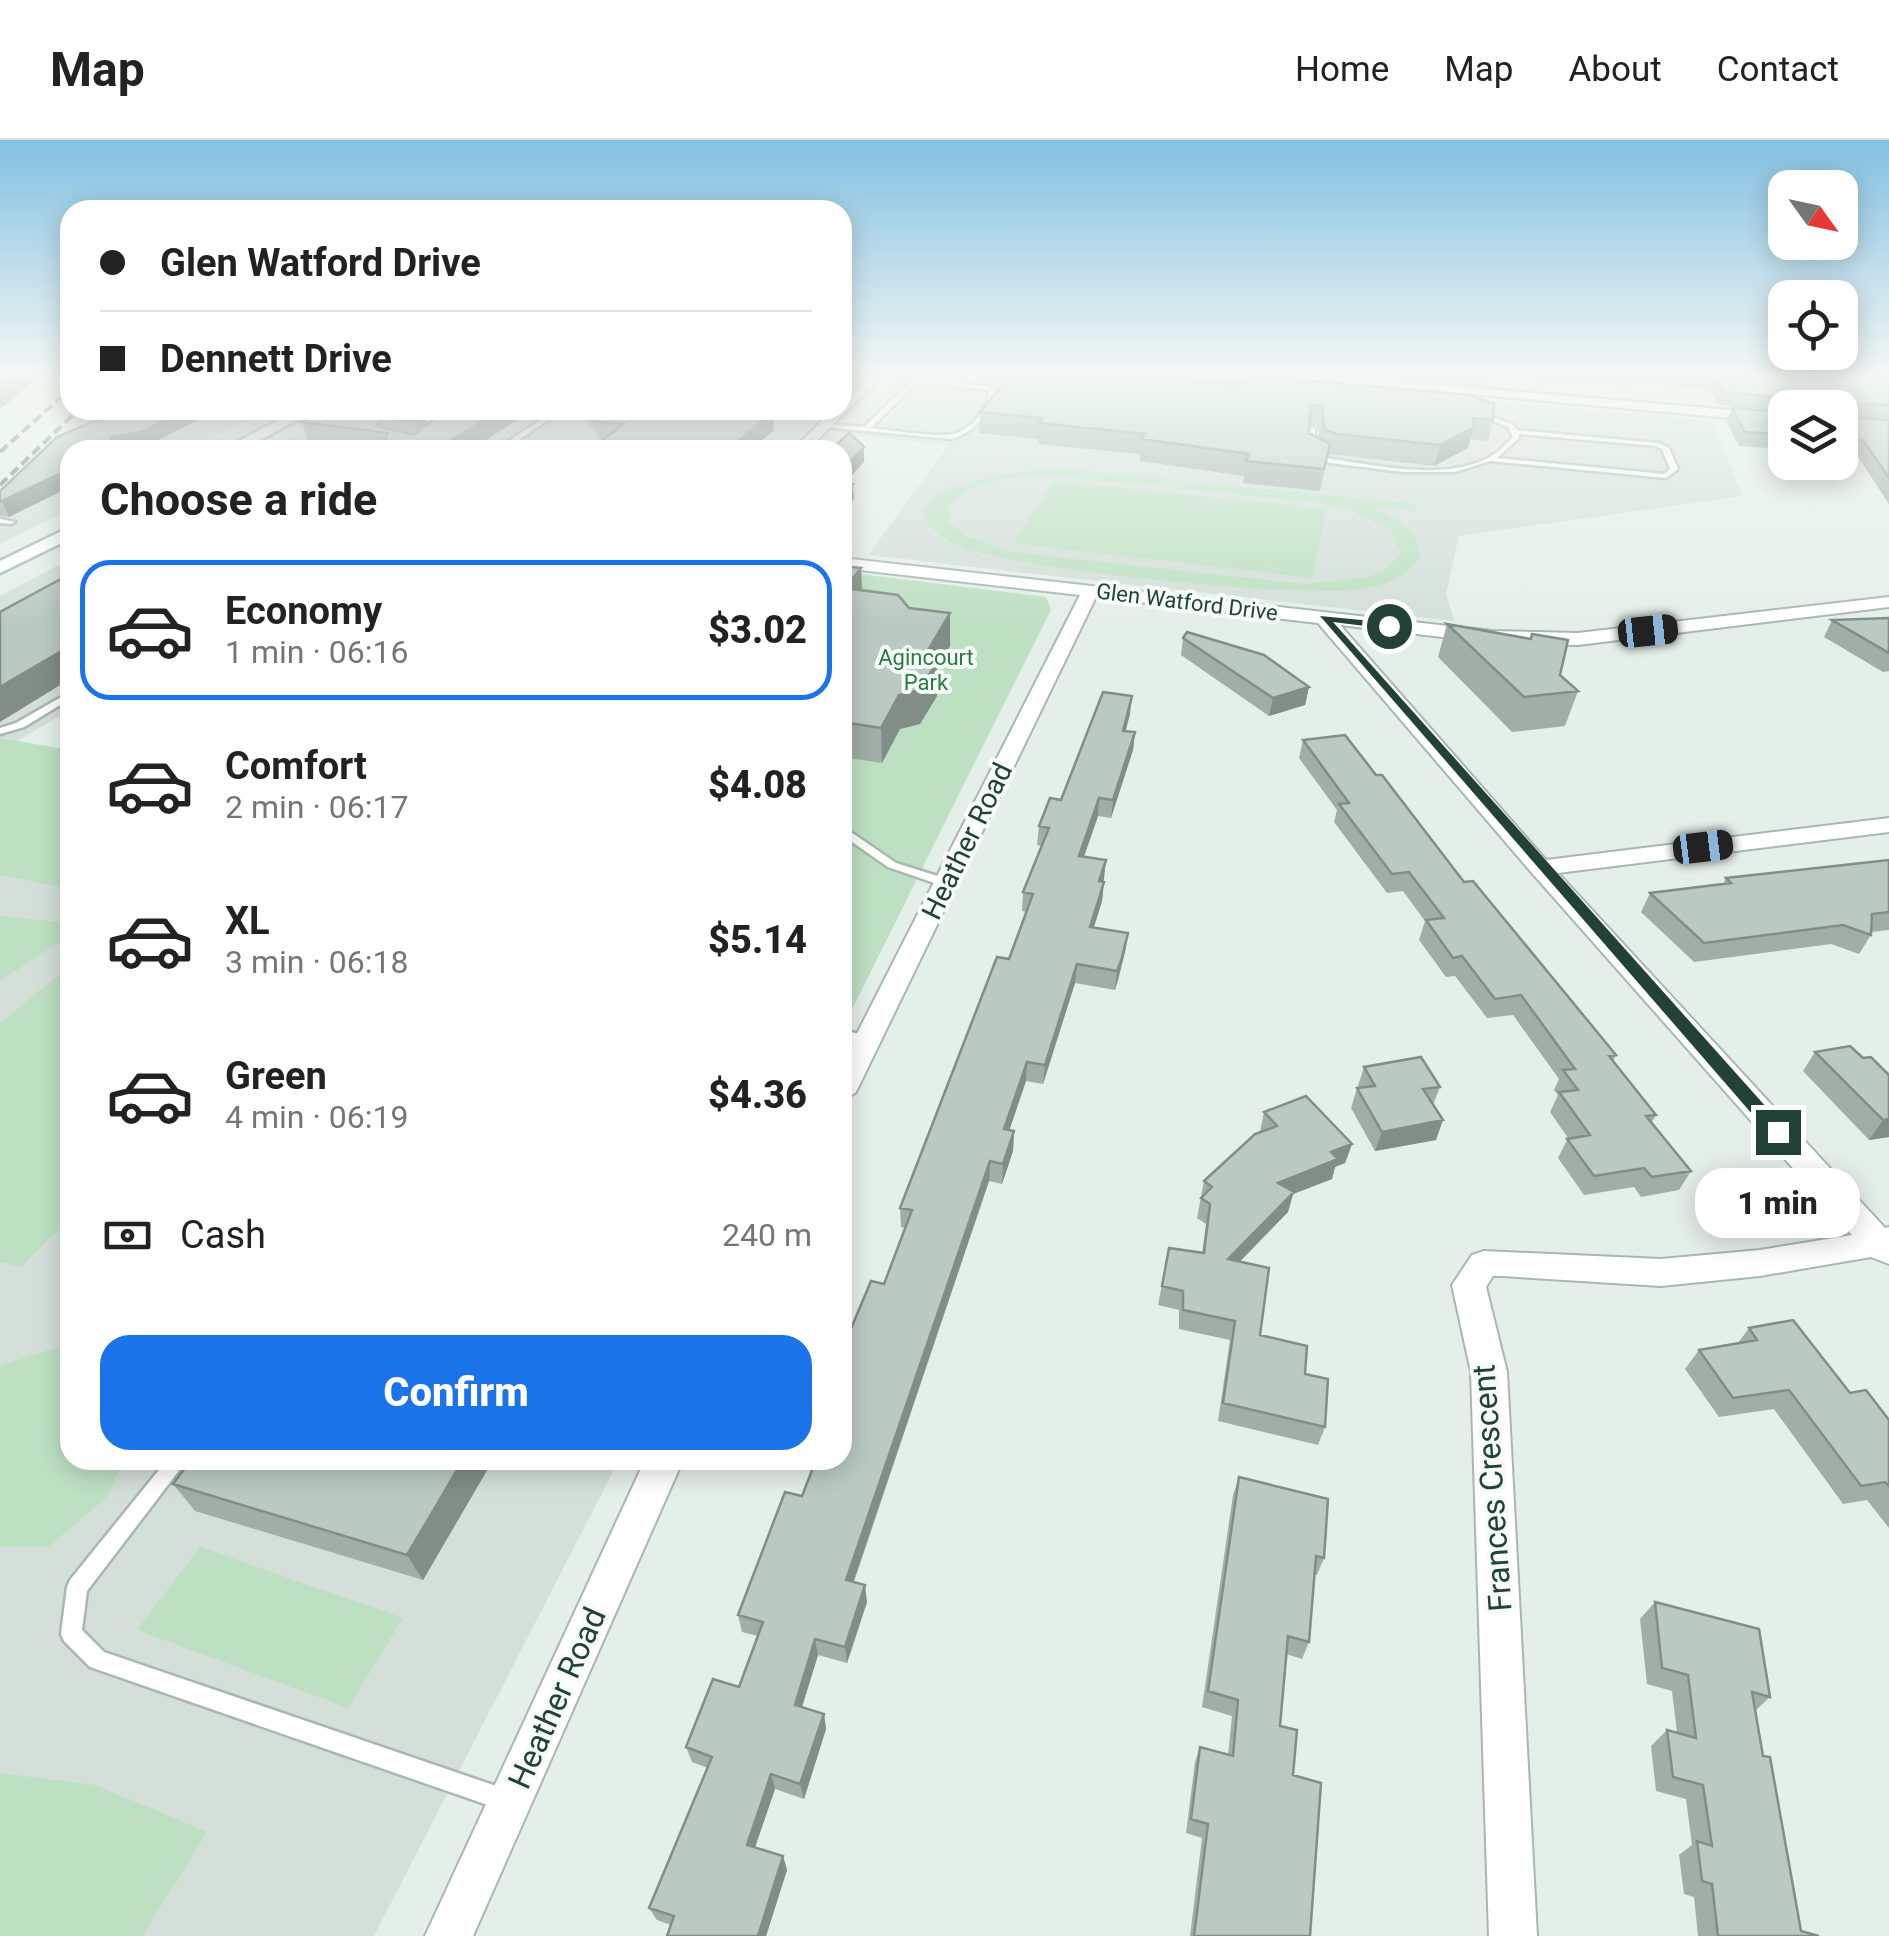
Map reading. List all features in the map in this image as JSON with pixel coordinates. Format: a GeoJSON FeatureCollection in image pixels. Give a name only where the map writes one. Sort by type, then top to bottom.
{"type":"FeatureCollection","features":[{"type":"Feature","properties":{"kind":"main road"},"geometry":{"type":"LineString","coordinates":[[0,568],[60,537]]}},
{"type":"Feature","properties":{"kind":"street","name":"Glen Watford Drive"},"geometry":{"type":"LineString","coordinates":[[852,565],[1493,637],[1578,639],[1889,602]]}},
{"type":"Feature","properties":{"kind":"street","name":"Heather Road"},"geometry":{"type":"LineString","coordinates":[[852,1072],[1091,590]]}},
{"type":"Feature","properties":{"kind":"street"},"geometry":{"type":"LineString","coordinates":[[1324,618],[1540,868],[1886,1245]]}},
{"type":"Feature","properties":{"kind":"street"},"geometry":{"type":"LineString","coordinates":[[1540,868],[1889,825]]}},
{"type":"Feature","properties":{"kind":"street","name":"Frances Crescent"},"geometry":{"type":"LineString","coordinates":[[1513,1936],[1489,1372],[1469,1285],[1484,1264],[1508,1260],[1588,1273],[1652,1273],[1886,1245]]}},
{"type":"Feature","properties":{"kind":"street","name":"Heather Road"},"geometry":{"type":"LineString","coordinates":[[449,1936],[659,1470]]}},
{"type":"Feature","properties":{"kind":"lane"},"geometry":{"type":"LineString","coordinates":[[1319,457],[1330,462],[1454,472],[1491,457]]}},
{"type":"Feature","properties":{"kind":"lane"},"geometry":{"type":"LineString","coordinates":[[1486,459],[1666,476],[1674,469],[1669,457]]}},
{"type":"Feature","properties":{"kind":"lane"},"geometry":{"type":"LineString","coordinates":[[0,520],[11,522]]}},
{"type":"Feature","properties":{"kind":"lane"},"geometry":{"type":"LineString","coordinates":[[0,731],[20,725],[60,700]]}},
{"type":"Feature","properties":{"kind":"lane"},"geometry":{"type":"LineString","coordinates":[[852,836],[892,864],[946,883]]}},
{"type":"Feature","properties":{"kind":"lane"},"geometry":{"type":"LineString","coordinates":[[852,1038],[868,1040]]}},
{"type":"Feature","properties":{"kind":"lane"},"geometry":{"type":"LineString","coordinates":[[170,1470],[77,1587],[71,1634],[97,1660],[510,1802]]}},
{"type":"Feature","properties":{"kind":"shaded area"},"geometry":{"type":"Polygon","coordinates":[[[37,457],[60,457],[60,514],[0,544],[0,491],[37,457]]]}},
{"type":"Feature","properties":{"kind":"shaded area"},"geometry":{"type":"Polygon","coordinates":[[[940,457],[1727,457],[1743,496],[1459,536],[1446,594],[1454,621],[868,555],[940,457]]]}},
{"type":"Feature","properties":{"kind":"shaded area"},"geometry":{"type":"Polygon","coordinates":[[[60,564],[60,716],[17,741],[0,738],[0,596],[60,564]]]}},
{"type":"Feature","properties":{"kind":"shaded area"},"geometry":{"type":"Polygon","coordinates":[[[0,875],[60,887],[60,1470],[614,1470],[374,1936],[0,1936],[0,875]]]}},
{"type":"Feature","properties":{"kind":"green space"},"geometry":{"type":"Polygon","coordinates":[[[1046,470],[1415,504],[1415,511],[1372,507],[1411,532],[1420,558],[1395,579],[1362,589],[1221,586],[1089,572],[983,554],[955,544],[929,525],[924,509],[936,495],[988,478],[1046,470]],[[1054,476],[996,481],[970,490],[948,508],[950,523],[968,537],[1011,552],[1303,584],[1365,578],[1385,570],[1401,553],[1391,530],[1350,510],[1314,502],[1054,476]]]}},
{"type":"Feature","properties":{"kind":"green space"},"geometry":{"type":"Polygon","coordinates":[[[1053,481],[1326,509],[1312,578],[1014,543],[1053,481]]]}},
{"type":"Feature","properties":{"kind":"green space","name":"Agincourt Park"},"geometry":{"type":"Polygon","coordinates":[[[852,573],[1046,597],[1051,610],[852,1009],[852,573]]]}},
{"type":"Feature","properties":{"kind":"green space"},"geometry":{"type":"Polygon","coordinates":[[[0,738],[60,748],[60,887],[0,875],[0,738]]]}},
{"type":"Feature","properties":{"kind":"green space"},"geometry":{"type":"Polygon","coordinates":[[[0,916],[60,922],[60,942],[0,981],[0,916]]]}},
{"type":"Feature","properties":{"kind":"green space"},"geometry":{"type":"Polygon","coordinates":[[[60,974],[60,1229],[21,1267],[0,1262],[0,1023],[60,974]]]}},
{"type":"Feature","properties":{"kind":"green space"},"geometry":{"type":"Polygon","coordinates":[[[60,1346],[60,1470],[119,1470],[107,1497],[48,1547],[0,1546],[0,1366],[60,1346]]]}},
{"type":"Feature","properties":{"kind":"green space"},"geometry":{"type":"Polygon","coordinates":[[[200,1547],[403,1618],[348,1708],[137,1630],[200,1547]]]}},
{"type":"Feature","properties":{"kind":"green space"},"geometry":{"type":"Polygon","coordinates":[[[0,1773],[95,1785],[207,1832],[142,1936],[0,1936],[0,1773]]]}},
{"type":"Feature","properties":{"kind":"building"},"geometry":{"type":"Polygon","coordinates":[[[36,457],[60,457],[60,474],[0,502],[0,491],[36,457]]]}},
{"type":"Feature","properties":{"kind":"building"},"geometry":{"type":"Polygon","coordinates":[[[1248,457],[1327,457],[1324,469],[1246,461],[1248,457]]]}},
{"type":"Feature","properties":{"kind":"building"},"geometry":{"type":"Polygon","coordinates":[[[1875,457],[1889,457],[1889,478],[1875,457]]]}},
{"type":"Feature","properties":{"kind":"building"},"geometry":{"type":"Polygon","coordinates":[[[60,579],[60,652],[0,687],[0,612],[60,579]]]}},
{"type":"Feature","properties":{"kind":"building"},"geometry":{"type":"Polygon","coordinates":[[[852,589],[898,595],[909,608],[950,613],[926,654],[937,662],[920,690],[899,695],[881,728],[852,724],[852,589]]]}},
{"type":"Feature","properties":{"kind":"building"},"geometry":{"type":"Polygon","coordinates":[[[1889,618],[1889,653],[1832,620],[1889,618]]]}},
{"type":"Feature","properties":{"kind":"building"},"geometry":{"type":"Polygon","coordinates":[[[1447,624],[1531,639],[1532,634],[1568,640],[1560,675],[1578,691],[1524,697],[1447,624]]]}},
{"type":"Feature","properties":{"kind":"building"},"geometry":{"type":"Polygon","coordinates":[[[1187,632],[1264,655],[1309,687],[1273,698],[1183,638],[1187,632]]]}},
{"type":"Feature","properties":{"kind":"building"},"geometry":{"type":"Polygon","coordinates":[[[1103,692],[1132,696],[1123,731],[1135,732],[1113,800],[1099,798],[1079,856],[1106,860],[1099,881],[1104,882],[1090,927],[1128,933],[1121,961],[1117,971],[1077,964],[1045,1065],[1027,1062],[1004,1129],[1014,1131],[1003,1164],[990,1161],[846,1580],[865,1585],[845,1647],[815,1639],[795,1705],[824,1714],[800,1784],[771,1774],[747,1845],[783,1856],[758,1936],[667,1936],[674,1916],[649,1908],[712,1757],[686,1747],[713,1679],[739,1687],[763,1622],[738,1615],[785,1492],[802,1496],[812,1470],[852,1470],[852,1326],[871,1281],[884,1284],[912,1210],[900,1208],[997,957],[1009,959],[1033,894],[1023,892],[1049,828],[1039,826],[1050,798],[1061,800],[1103,692]]]}},
{"type":"Feature","properties":{"kind":"building"},"geometry":{"type":"Polygon","coordinates":[[[1345,735],[1376,775],[1382,775],[1464,882],[1473,881],[1616,1055],[1609,1056],[1656,1115],[1646,1116],[1691,1171],[1652,1177],[1644,1168],[1594,1176],[1567,1139],[1590,1135],[1559,1092],[1578,1090],[1563,1070],[1575,1069],[1521,995],[1495,999],[1462,956],[1453,958],[1426,920],[1444,918],[1409,872],[1392,874],[1339,804],[1349,803],[1303,740],[1345,735]]]}},
{"type":"Feature","properties":{"kind":"building"},"geometry":{"type":"Polygon","coordinates":[[[1889,860],[1889,912],[1872,914],[1871,935],[1843,925],[1704,943],[1650,893],[1731,883],[1726,878],[1889,860]]]}},
{"type":"Feature","properties":{"kind":"building"},"geometry":{"type":"Polygon","coordinates":[[[1850,1046],[1863,1058],[1871,1057],[1889,1075],[1889,1119],[1883,1120],[1815,1052],[1850,1046]]]}},
{"type":"Feature","properties":{"kind":"building"},"geometry":{"type":"Polygon","coordinates":[[[1421,1057],[1440,1087],[1423,1089],[1443,1120],[1382,1132],[1357,1088],[1375,1086],[1364,1067],[1421,1057]]]}},
{"type":"Feature","properties":{"kind":"building"},"geometry":{"type":"Polygon","coordinates":[[[1306,1096],[1352,1144],[1331,1152],[1338,1159],[1278,1183],[1294,1192],[1228,1259],[1269,1268],[1260,1335],[1307,1346],[1305,1374],[1328,1379],[1325,1427],[1223,1403],[1235,1321],[1183,1310],[1183,1291],[1162,1286],[1169,1248],[1204,1253],[1210,1204],[1201,1198],[1212,1187],[1204,1181],[1255,1134],[1277,1126],[1264,1112],[1306,1096]]]}},
{"type":"Feature","properties":{"kind":"building"},"geometry":{"type":"Polygon","coordinates":[[[1793,1320],[1850,1393],[1866,1390],[1889,1420],[1889,1486],[1885,1482],[1861,1486],[1789,1390],[1733,1398],[1699,1350],[1757,1340],[1749,1328],[1793,1320]]]}},
{"type":"Feature","properties":{"kind":"building"},"geometry":{"type":"Polygon","coordinates":[[[184,1470],[457,1470],[407,1555],[173,1484],[184,1470]]]}},
{"type":"Feature","properties":{"kind":"building"},"geometry":{"type":"Polygon","coordinates":[[[1239,1477],[1328,1499],[1324,1558],[1316,1556],[1309,1642],[1288,1636],[1280,1726],[1297,1730],[1293,1775],[1321,1783],[1310,1936],[1194,1936],[1208,1824],[1191,1819],[1200,1747],[1233,1756],[1238,1700],[1208,1691],[1239,1477]]]}},
{"type":"Feature","properties":{"kind":"building"},"geometry":{"type":"Polygon","coordinates":[[[1655,1602],[1759,1629],[1770,1697],[1752,1692],[1763,1756],[1770,1757],[1801,1931],[1819,1936],[1718,1936],[1712,1884],[1702,1881],[1697,1841],[1712,1846],[1703,1785],[1673,1777],[1667,1730],[1696,1738],[1688,1675],[1662,1668],[1655,1602]]]}},
{"type":"Feature","properties":{"kind":"railway"},"geometry":{"type":"LineString","coordinates":[[0,485],[29,457]]}},
{"type":"Feature","properties":{"kind":"route"},"geometry":{"type":"LineString","coordinates":[[1389,626],[1324,618],[1540,868],[1778,1132]]}}]}
